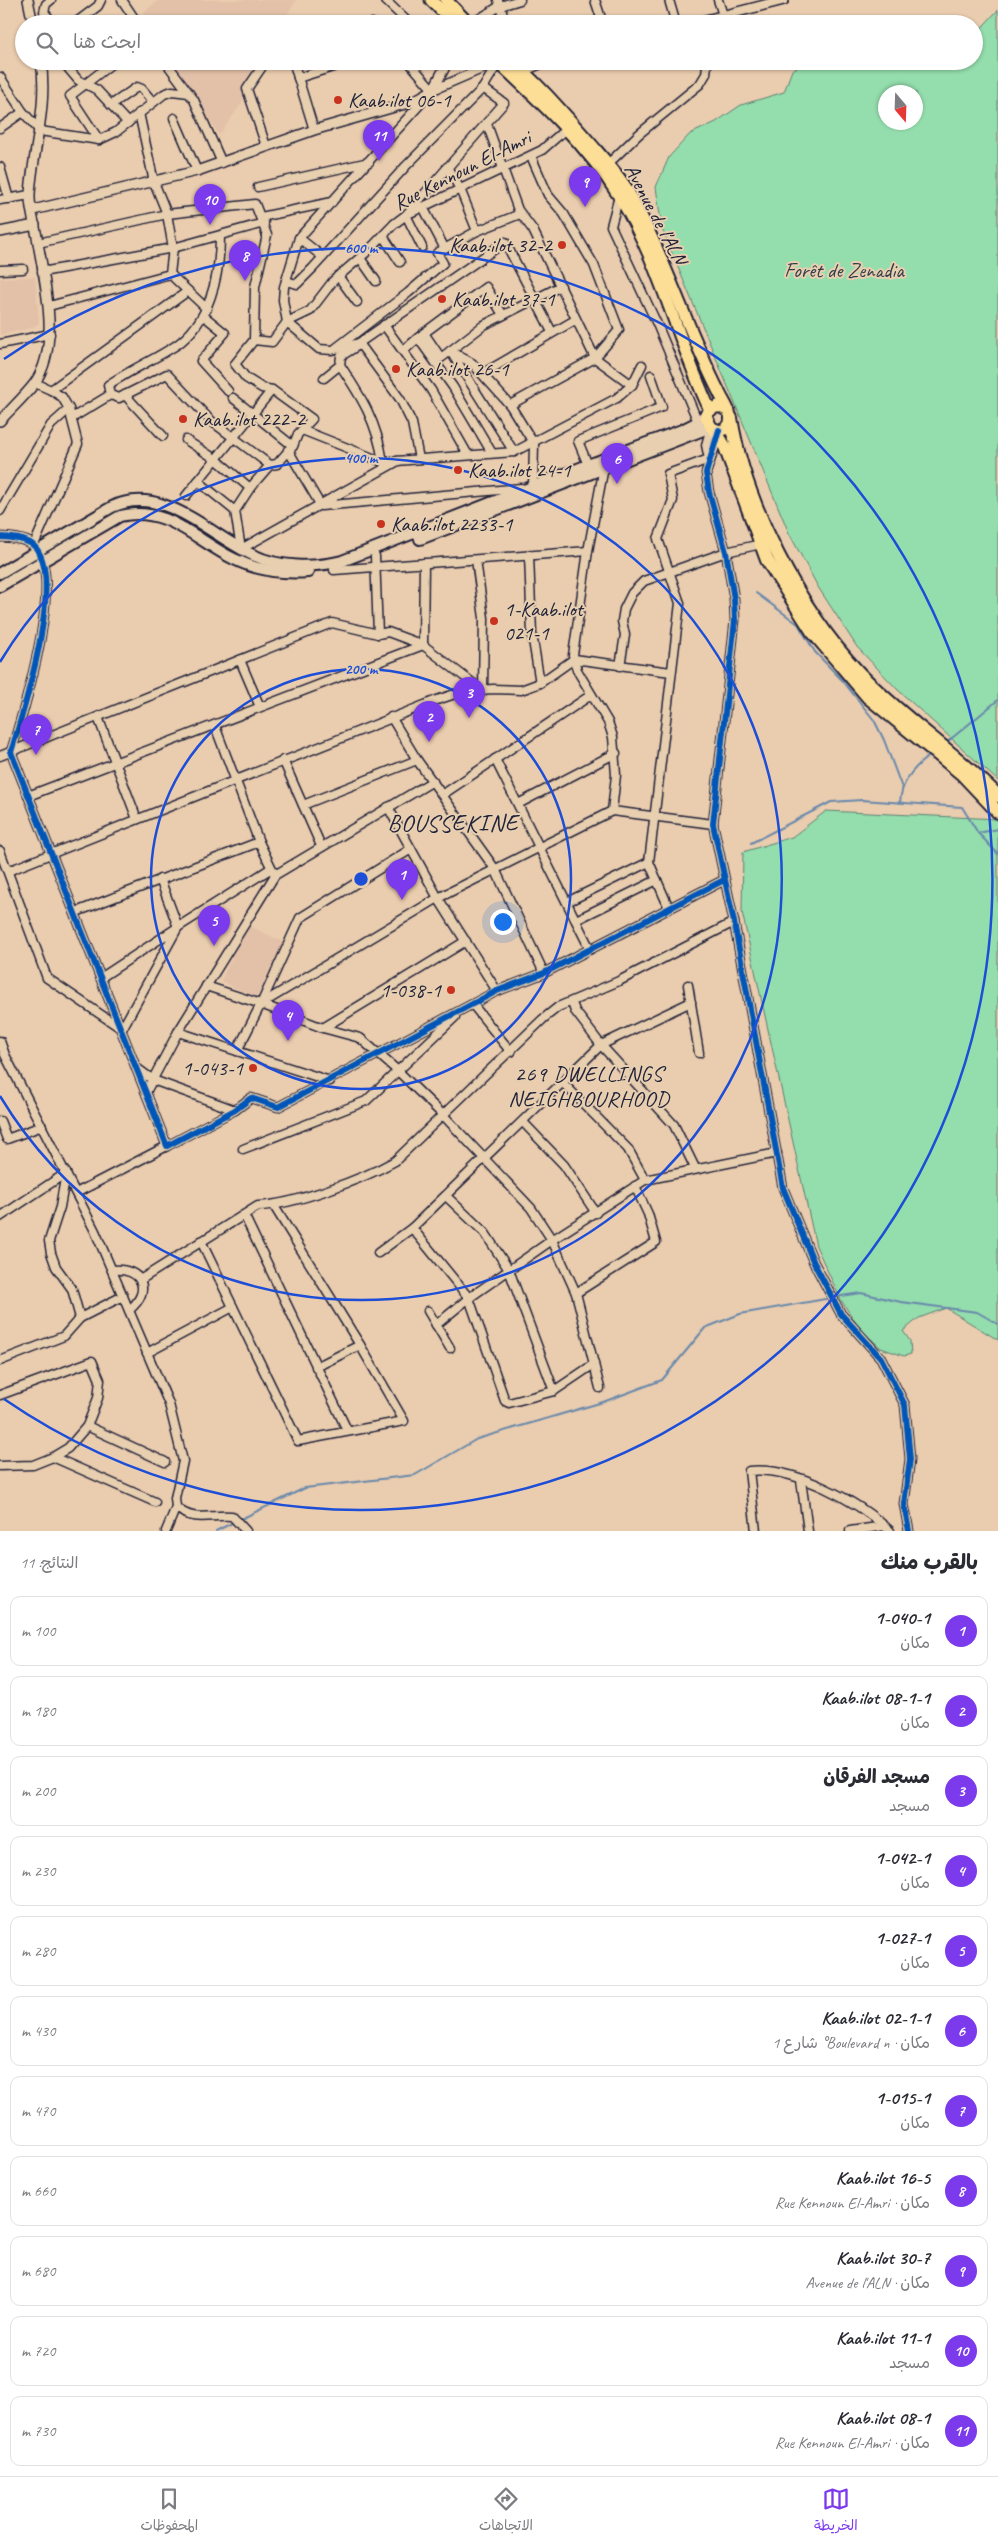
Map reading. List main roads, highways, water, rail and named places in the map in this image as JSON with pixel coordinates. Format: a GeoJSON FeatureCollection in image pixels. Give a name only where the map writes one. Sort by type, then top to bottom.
{"type":"FeatureCollection","features":[{"type":"Feature","properties":{"kind":"highway"},"geometry":{"type":"LineString","coordinates":[[730,415],[740,458],[772,543],[789,577],[820,626],[873,686],[907,718],[971,769],[998,796]]}},
{"type":"Feature","properties":{"kind":"highway"},"geometry":{"type":"LineString","coordinates":[[712,429],[725,447],[768,560],[793,604],[812,631],[850,678],[887,714],[962,774],[998,812]]}},
{"type":"Feature","properties":{"kind":"main road"},"geometry":{"type":"LineString","coordinates":[[431,0],[446,15]]}},
{"type":"Feature","properties":{"kind":"main road"},"geometry":{"type":"LineString","coordinates":[[446,0],[461,15]]}},
{"type":"Feature","properties":{"kind":"main road"},"geometry":{"type":"LineString","coordinates":[[505,70],[566,129],[619,196],[637,229],[660,281],[709,411],[707,421],[712,429]]}},
{"type":"Feature","properties":{"kind":"main road","name":"Avenue de l'ALN"},"geometry":{"type":"LineString","coordinates":[[525,70],[608,164],[625,186],[670,278],[701,357],[730,415]]}},
{"type":"Feature","properties":{"kind":"main road"},"geometry":{"type":"LineString","coordinates":[[0,586],[120,516],[146,514],[162,517],[176,523],[233,558],[250,565],[288,572],[334,570],[704,430],[726,428],[730,415],[718,406],[709,411]]}},
{"type":"Feature","properties":{"kind":"main road"},"geometry":{"type":"LineString","coordinates":[[0,573],[35,548],[112,506],[130,499],[172,508],[241,549],[267,560],[290,565],[328,564],[350,559],[588,465],[712,429]]}},
{"type":"Feature","properties":{"kind":"waterway"},"geometry":{"type":"LineString","coordinates":[[756,593],[798,624],[815,652],[842,680],[874,720],[884,740],[902,788]]}},
{"type":"Feature","properties":{"kind":"waterway"},"geometry":{"type":"LineString","coordinates":[[946,743],[998,700]]}},
{"type":"Feature","properties":{"kind":"waterway"},"geometry":{"type":"LineString","coordinates":[[900,803],[905,782],[918,765],[930,755]]}},
{"type":"Feature","properties":{"kind":"waterway"},"geometry":{"type":"LineString","coordinates":[[751,843],[831,802],[862,800],[962,807],[978,833],[998,854]]}},
{"type":"Feature","properties":{"kind":"waterway"},"geometry":{"type":"LineString","coordinates":[[978,833],[998,829]]}},
{"type":"Feature","properties":{"kind":"waterway"},"geometry":{"type":"LineString","coordinates":[[835,1297],[861,1293],[901,1302],[977,1312],[998,1324]]}},
{"type":"Feature","properties":{"kind":"waterway"},"geometry":{"type":"LineString","coordinates":[[239,1520],[305,1488],[415,1475],[477,1439],[603,1402],[662,1380],[705,1328],[740,1314],[831,1298]]}},
{"type":"Feature","properties":{"kind":"waterway"},"geometry":{"type":"LineString","coordinates":[[216,1531],[234,1522]]}},
{"type":"Feature","properties":{"kind":"place","name":"Kaab.ilot 06-1"},"geometry":{"type":"Point","coordinates":[338,100]}},
{"type":"Feature","properties":{"kind":"place","name":"Kaab.ilot 08-1"},"geometry":{"type":"Point","coordinates":[379,161]}},
{"type":"Feature","properties":{"kind":"place","name":"Kaab.ilot 30-7"},"geometry":{"type":"Point","coordinates":[585,207]}},
{"type":"Feature","properties":{"kind":"place","name":"Kaab.ilot 11-1"},"geometry":{"type":"Point","coordinates":[210,225]}},
{"type":"Feature","properties":{"kind":"place","name":"Kaab.ilot 32-2"},"geometry":{"type":"Point","coordinates":[562,245]}},
{"type":"Feature","properties":{"kind":"place","name":"Kaab.ilot 16-5"},"geometry":{"type":"Point","coordinates":[245,281]}},
{"type":"Feature","properties":{"kind":"place","name":"Kaab.ilot 37-1"},"geometry":{"type":"Point","coordinates":[442,299]}},
{"type":"Feature","properties":{"kind":"place","name":"Kaab.ilot 26-1"},"geometry":{"type":"Point","coordinates":[396,369]}},
{"type":"Feature","properties":{"kind":"place","name":"Kaab.ilot 222-2"},"geometry":{"type":"Point","coordinates":[183,419]}},
{"type":"Feature","properties":{"kind":"place","name":"Kaab.ilot 24-1"},"geometry":{"type":"Point","coordinates":[458,470]}},
{"type":"Feature","properties":{"kind":"place","name":"1-Kaab.ilot 02-1"},"geometry":{"type":"Point","coordinates":[617,484]}},
{"type":"Feature","properties":{"kind":"place","name":"Kaab.ilot 2233-1"},"geometry":{"type":"Point","coordinates":[381,524]}},
{"type":"Feature","properties":{"kind":"place","name":"1-Kaab.ilot 021-1"},"geometry":{"type":"Point","coordinates":[494,621]}},
{"type":"Feature","properties":{"kind":"place","name":"مسجد الفرقان"},"geometry":{"type":"Point","coordinates":[469,718]}},
{"type":"Feature","properties":{"kind":"place","name":"1-Kaab.ilot 08-1"},"geometry":{"type":"Point","coordinates":[429,742]}},
{"type":"Feature","properties":{"kind":"place","name":"1-015-1"},"geometry":{"type":"Point","coordinates":[36,755]}},
{"type":"Feature","properties":{"kind":"place","name":"1-040-1"},"geometry":{"type":"Point","coordinates":[402,900]}},
{"type":"Feature","properties":{"kind":"place","name":"1-027-1"},"geometry":{"type":"Point","coordinates":[214,946]}},
{"type":"Feature","properties":{"kind":"place","name":"1-038-1"},"geometry":{"type":"Point","coordinates":[451,990]}},
{"type":"Feature","properties":{"kind":"place","name":"1-042-1"},"geometry":{"type":"Point","coordinates":[288,1041]}},
{"type":"Feature","properties":{"kind":"place","name":"1-043-1"},"geometry":{"type":"Point","coordinates":[253,1068]}},
{"type":"Feature","properties":{"kind":"district","name":"BOUSSEKINE"},"geometry":{"type":"Point","coordinates":[453,823]}},
{"type":"Feature","properties":{"kind":"district","name":"269 DWELLINGS NEIGHBOURHOOD"},"geometry":{"type":"Point","coordinates":[589,1086]}},
{"type":"Feature","properties":{"kind":"park label","name":"Forêt de Zenadia"},"geometry":{"type":"Point","coordinates":[844,270]}}]}
